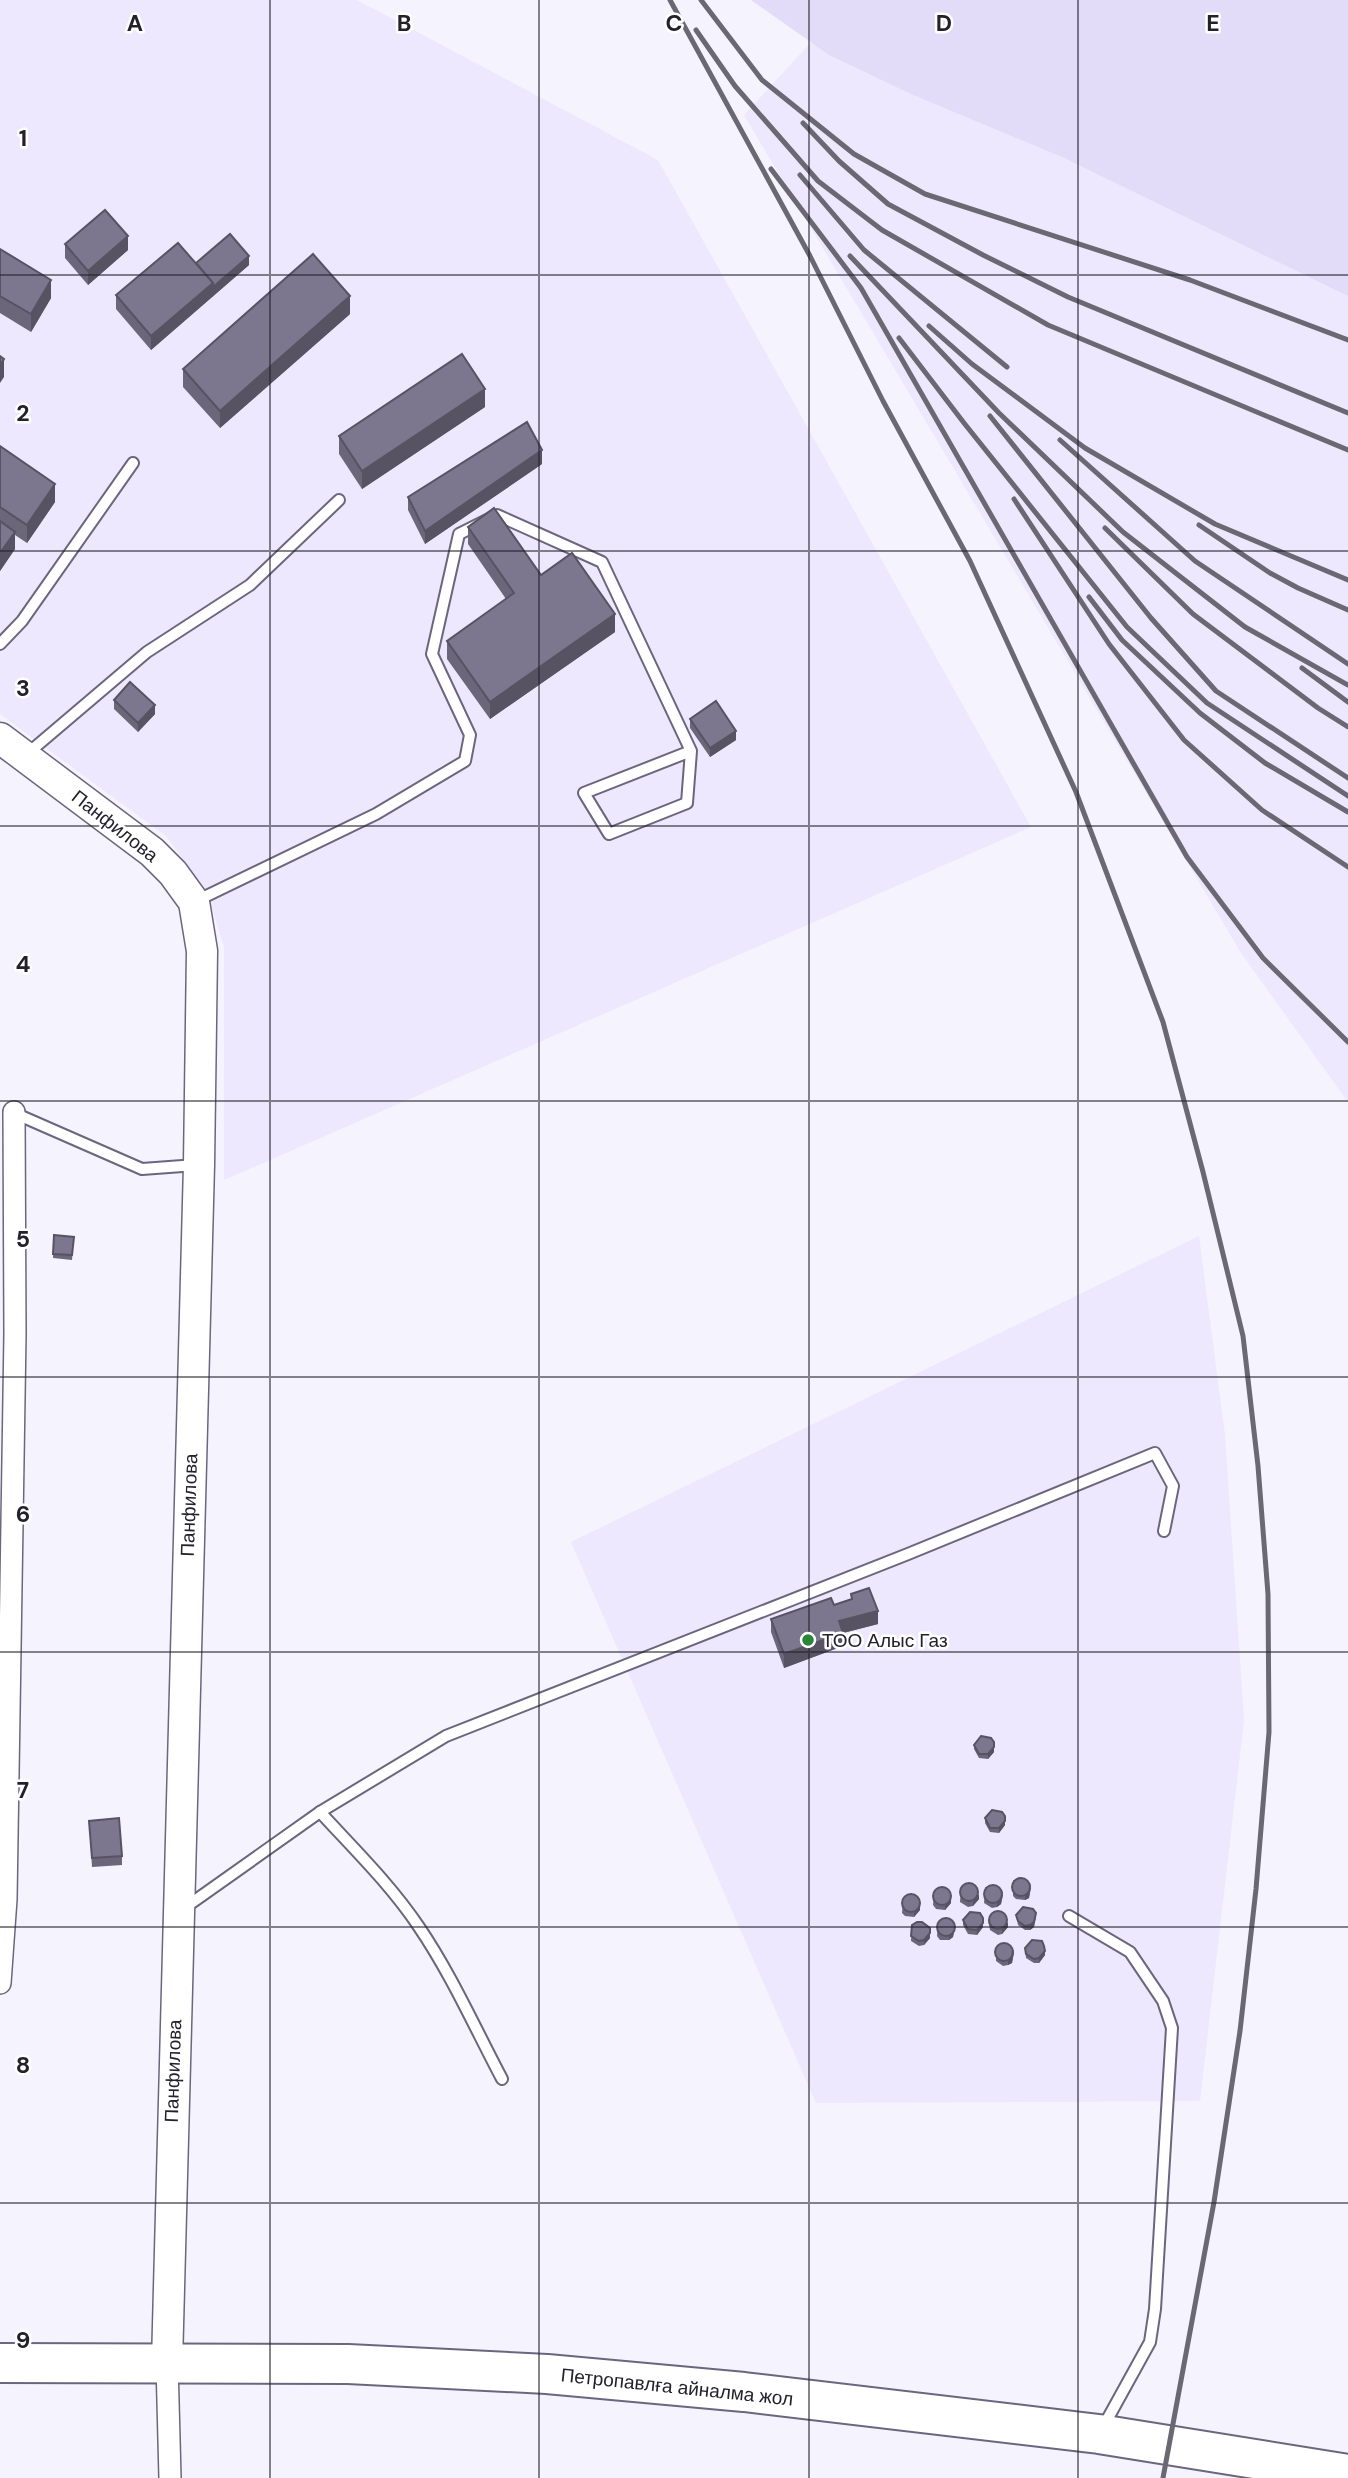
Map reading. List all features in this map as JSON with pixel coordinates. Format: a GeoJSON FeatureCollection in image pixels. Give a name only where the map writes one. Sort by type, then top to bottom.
{"type":"FeatureCollection","features":[{"type":"Feature","properties":{"kind":"highway","name":"Петропавлға айналма жол"},"geometry":{"type":"LineString","coordinates":[[0,2363],[348,2364],[547,2374],[744,2392],[1099,2434],[1348,2474]]}},
{"type":"Feature","properties":{"kind":"street","name":"Панфилова"},"geometry":{"type":"LineString","coordinates":[[0,738],[152,852],[173,873],[194,902],[202,951],[199,1165],[167,2363]]}},
{"type":"Feature","properties":{"kind":"street"},"geometry":{"type":"LineString","coordinates":[[0,1983],[6,1899],[8,1334],[14,1112]]}},
{"type":"Feature","properties":{"kind":"street"},"geometry":{"type":"LineString","coordinates":[[167,2363],[170,2478]]}},
{"type":"Feature","properties":{"kind":"lane"},"geometry":{"type":"LineString","coordinates":[[0,644],[22,621],[133,463]]}},
{"type":"Feature","properties":{"kind":"lane"},"geometry":{"type":"LineString","coordinates":[[24,756],[147,652],[250,585],[339,500]]}},
{"type":"Feature","properties":{"kind":"lane"},"geometry":{"type":"LineString","coordinates":[[194,902],[376,814],[465,761],[470,734],[432,654],[459,534],[498,515],[601,562],[691,751],[687,803],[609,834],[584,793],[691,751]]}},
{"type":"Feature","properties":{"kind":"lane"},"geometry":{"type":"LineString","coordinates":[[14,1112],[142,1169],[199,1165]]}},
{"type":"Feature","properties":{"kind":"lane"},"geometry":{"type":"LineString","coordinates":[[178,1912],[320,1812],[446,1737],[1155,1453],[1174,1486],[1164,1531]]}},
{"type":"Feature","properties":{"kind":"lane"},"geometry":{"type":"LineString","coordinates":[[320,1812],[390,1888],[419,1928],[460,1998],[502,2079]]}},
{"type":"Feature","properties":{"kind":"lane"},"geometry":{"type":"LineString","coordinates":[[1069,1916],[1130,1952],[1163,2001],[1172,2028],[1155,2309],[1150,2342],[1099,2434]]}},
{"type":"Feature","properties":{"kind":"shaded area"},"geometry":{"type":"Polygon","coordinates":[[[0,0],[357,0],[658,160],[1031,827],[224,1180],[224,947],[207,892],[166,836],[0,714],[0,0]]]}},
{"type":"Feature","properties":{"kind":"shaded area"},"geometry":{"type":"Polygon","coordinates":[[[751,0],[1348,0],[1348,296],[1062,157],[911,94],[829,55],[751,0]]]}},
{"type":"Feature","properties":{"kind":"shaded area"},"geometry":{"type":"Polygon","coordinates":[[[850,0],[1348,210],[1348,1102],[1241,953],[744,115],[850,0]]]}},
{"type":"Feature","properties":{"kind":"shaded area"},"geometry":{"type":"Polygon","coordinates":[[[1199,1236],[1225,1435],[1244,1720],[1200,2101],[816,2103],[571,1542],[1199,1236]]]}},
{"type":"Feature","properties":{"kind":"building"},"geometry":{"type":"Polygon","coordinates":[[[105,210],[128,236],[88,271],[65,244],[105,210]]]}},
{"type":"Feature","properties":{"kind":"building"},"geometry":{"type":"Polygon","coordinates":[[[230,234],[249,256],[213,287],[213,283],[196,263],[230,234]]]}},
{"type":"Feature","properties":{"kind":"building"},"geometry":{"type":"Polygon","coordinates":[[[178,243],[213,283],[151,336],[116,295],[178,243]]]}},
{"type":"Feature","properties":{"kind":"building"},"geometry":{"type":"Polygon","coordinates":[[[0,249],[51,280],[31,314],[0,296],[0,249]]]}},
{"type":"Feature","properties":{"kind":"building"},"geometry":{"type":"Polygon","coordinates":[[[313,254],[350,296],[220,411],[183,369],[313,254]]]}},
{"type":"Feature","properties":{"kind":"building"},"geometry":{"type":"Polygon","coordinates":[[[462,354],[485,389],[362,471],[339,436],[462,354]]]}},
{"type":"Feature","properties":{"kind":"building"},"geometry":{"type":"Polygon","coordinates":[[[527,422],[542,450],[425,531],[408,497],[527,422]]]}},
{"type":"Feature","properties":{"kind":"building"},"geometry":{"type":"Polygon","coordinates":[[[0,446],[55,484],[27,525],[0,507],[0,446]]]}},
{"type":"Feature","properties":{"kind":"building"},"geometry":{"type":"Polygon","coordinates":[[[494,508],[541,575],[572,553],[615,614],[490,702],[447,641],[514,593],[468,527],[494,508]]]}},
{"type":"Feature","properties":{"kind":"building"},"geometry":{"type":"Polygon","coordinates":[[[0,521],[15,532],[0,553],[0,521]]]}},
{"type":"Feature","properties":{"kind":"building"},"geometry":{"type":"Polygon","coordinates":[[[130,682],[155,705],[138,723],[114,700],[130,682]]]}},
{"type":"Feature","properties":{"kind":"building"},"geometry":{"type":"Polygon","coordinates":[[[716,701],[736,731],[710,748],[690,719],[716,701]]]}},
{"type":"Feature","properties":{"kind":"building"},"geometry":{"type":"Polygon","coordinates":[[[54,1235],[74,1237],[72,1255],[53,1254],[54,1235]]]}},
{"type":"Feature","properties":{"kind":"building"},"geometry":{"type":"Polygon","coordinates":[[[869,1588],[878,1611],[839,1621],[843,1633],[784,1654],[771,1619],[831,1598],[834,1605],[852,1599],[851,1594],[869,1588]]]}},
{"type":"Feature","properties":{"kind":"building"},"geometry":{"type":"Polygon","coordinates":[[[981,1736],[991,1738],[994,1742],[994,1747],[988,1754],[979,1754],[974,1745],[981,1736]]]}},
{"type":"Feature","properties":{"kind":"building"},"geometry":{"type":"Polygon","coordinates":[[[992,1810],[1002,1812],[1005,1816],[1005,1821],[999,1828],[990,1828],[985,1818],[992,1810]]]}},
{"type":"Feature","properties":{"kind":"building"},"geometry":{"type":"Polygon","coordinates":[[[119,1818],[122,1856],[92,1858],[89,1821],[119,1818]]]}},
{"type":"Feature","properties":{"kind":"building"},"geometry":{"type":"Polygon","coordinates":[[[1017,1878],[1025,1878],[1030,1887],[1028,1894],[1017,1896],[1012,1891],[1012,1883],[1017,1878]]]}},
{"type":"Feature","properties":{"kind":"building"},"geometry":{"type":"Polygon","coordinates":[[[965,1883],[973,1883],[978,1892],[976,1899],[965,1901],[960,1896],[960,1888],[965,1883]]]}},
{"type":"Feature","properties":{"kind":"building"},"geometry":{"type":"Polygon","coordinates":[[[989,1885],[997,1885],[1002,1894],[1000,1901],[989,1903],[984,1898],[984,1890],[989,1885]]]}},
{"type":"Feature","properties":{"kind":"building"},"geometry":{"type":"Polygon","coordinates":[[[938,1887],[946,1887],[951,1896],[949,1903],[938,1905],[933,1900],[933,1892],[938,1887]]]}},
{"type":"Feature","properties":{"kind":"building"},"geometry":{"type":"Polygon","coordinates":[[[907,1894],[915,1894],[920,1903],[918,1910],[907,1912],[902,1907],[902,1899],[907,1894]]]}},
{"type":"Feature","properties":{"kind":"building"},"geometry":{"type":"Polygon","coordinates":[[[1023,1907],[1033,1909],[1036,1913],[1034,1922],[1030,1925],[1025,1926],[1018,1921],[1016,1915],[1023,1907]]]}},
{"type":"Feature","properties":{"kind":"building"},"geometry":{"type":"Polygon","coordinates":[[[994,1911],[1002,1911],[1007,1920],[1005,1927],[994,1929],[989,1924],[989,1916],[994,1911]]]}},
{"type":"Feature","properties":{"kind":"building"},"geometry":{"type":"Polygon","coordinates":[[[970,1912],[980,1913],[983,1918],[983,1923],[977,1930],[968,1929],[963,1920],[970,1912]]]}},
{"type":"Feature","properties":{"kind":"building"},"geometry":{"type":"Polygon","coordinates":[[[942,1918],[950,1918],[955,1927],[953,1934],[942,1936],[937,1931],[937,1923],[942,1918]]]}},
{"type":"Feature","properties":{"kind":"building"},"geometry":{"type":"Polygon","coordinates":[[[917,1922],[930,1928],[930,1933],[924,1940],[919,1941],[911,1936],[912,1925],[917,1922]]]}},
{"type":"Feature","properties":{"kind":"building"},"geometry":{"type":"Polygon","coordinates":[[[1032,1940],[1042,1941],[1044,1946],[1045,1951],[1039,1958],[1034,1959],[1026,1954],[1025,1948],[1032,1940]]]}},
{"type":"Feature","properties":{"kind":"building"},"geometry":{"type":"Polygon","coordinates":[[[1000,1943],[1008,1943],[1013,1952],[1011,1959],[1000,1961],[995,1956],[995,1948],[1000,1943]]]}},
{"type":"Feature","properties":{"kind":"railway"},"geometry":{"type":"LineString","coordinates":[[670,0],[810,256],[883,401],[970,561],[1076,792],[1163,1022],[1243,1336],[1258,1466],[1268,1594],[1269,1732],[1256,1889],[1240,2031],[1214,2202],[1163,2478]]}},
{"type":"Feature","properties":{"kind":"railway"},"geometry":{"type":"LineString","coordinates":[[701,0],[762,80],[854,154],[925,194],[1190,280],[1348,340]]}},
{"type":"Feature","properties":{"kind":"railway"},"geometry":{"type":"LineString","coordinates":[[696,30],[735,86],[818,181],[882,230],[1048,325],[1348,450]]}},
{"type":"Feature","properties":{"kind":"railway"},"geometry":{"type":"LineString","coordinates":[[803,123],[839,161],[888,204],[983,255],[1068,297],[1348,413]]}},
{"type":"Feature","properties":{"kind":"railway"},"geometry":{"type":"LineString","coordinates":[[771,169],[861,288],[1187,857],[1263,958],[1348,1042]]}},
{"type":"Feature","properties":{"kind":"railway"},"geometry":{"type":"LineString","coordinates":[[800,175],[864,250],[1007,367]]}},
{"type":"Feature","properties":{"kind":"railway"},"geometry":{"type":"LineString","coordinates":[[850,256],[999,413],[1123,532],[1245,627],[1348,685]]}},
{"type":"Feature","properties":{"kind":"railway"},"geometry":{"type":"LineString","coordinates":[[929,326],[972,364],[1085,448],[1215,524],[1348,580]]}},
{"type":"Feature","properties":{"kind":"railway"},"geometry":{"type":"LineString","coordinates":[[899,338],[1127,627],[1207,703],[1348,796]]}},
{"type":"Feature","properties":{"kind":"railway"},"geometry":{"type":"LineString","coordinates":[[990,416],[1151,618],[1216,691],[1348,778]]}},
{"type":"Feature","properties":{"kind":"railway"},"geometry":{"type":"LineString","coordinates":[[1060,440],[1195,561],[1348,664]]}},
{"type":"Feature","properties":{"kind":"railway"},"geometry":{"type":"LineString","coordinates":[[1014,499],[1109,644],[1184,740],[1262,810],[1348,867]]}},
{"type":"Feature","properties":{"kind":"railway"},"geometry":{"type":"LineString","coordinates":[[1199,525],[1270,573],[1348,610]]}},
{"type":"Feature","properties":{"kind":"railway"},"geometry":{"type":"LineString","coordinates":[[1105,528],[1193,614],[1318,708],[1348,727]]}},
{"type":"Feature","properties":{"kind":"railway"},"geometry":{"type":"LineString","coordinates":[[1089,597],[1122,640],[1200,713],[1265,763],[1348,812]]}},
{"type":"Feature","properties":{"kind":"railway"},"geometry":{"type":"LineString","coordinates":[[1302,668],[1348,702]]}},
{"type":"Feature","properties":{"kind":"place","name":"ТОО Алыс Газ"},"geometry":{"type":"Point","coordinates":[808,1640]}}]}
